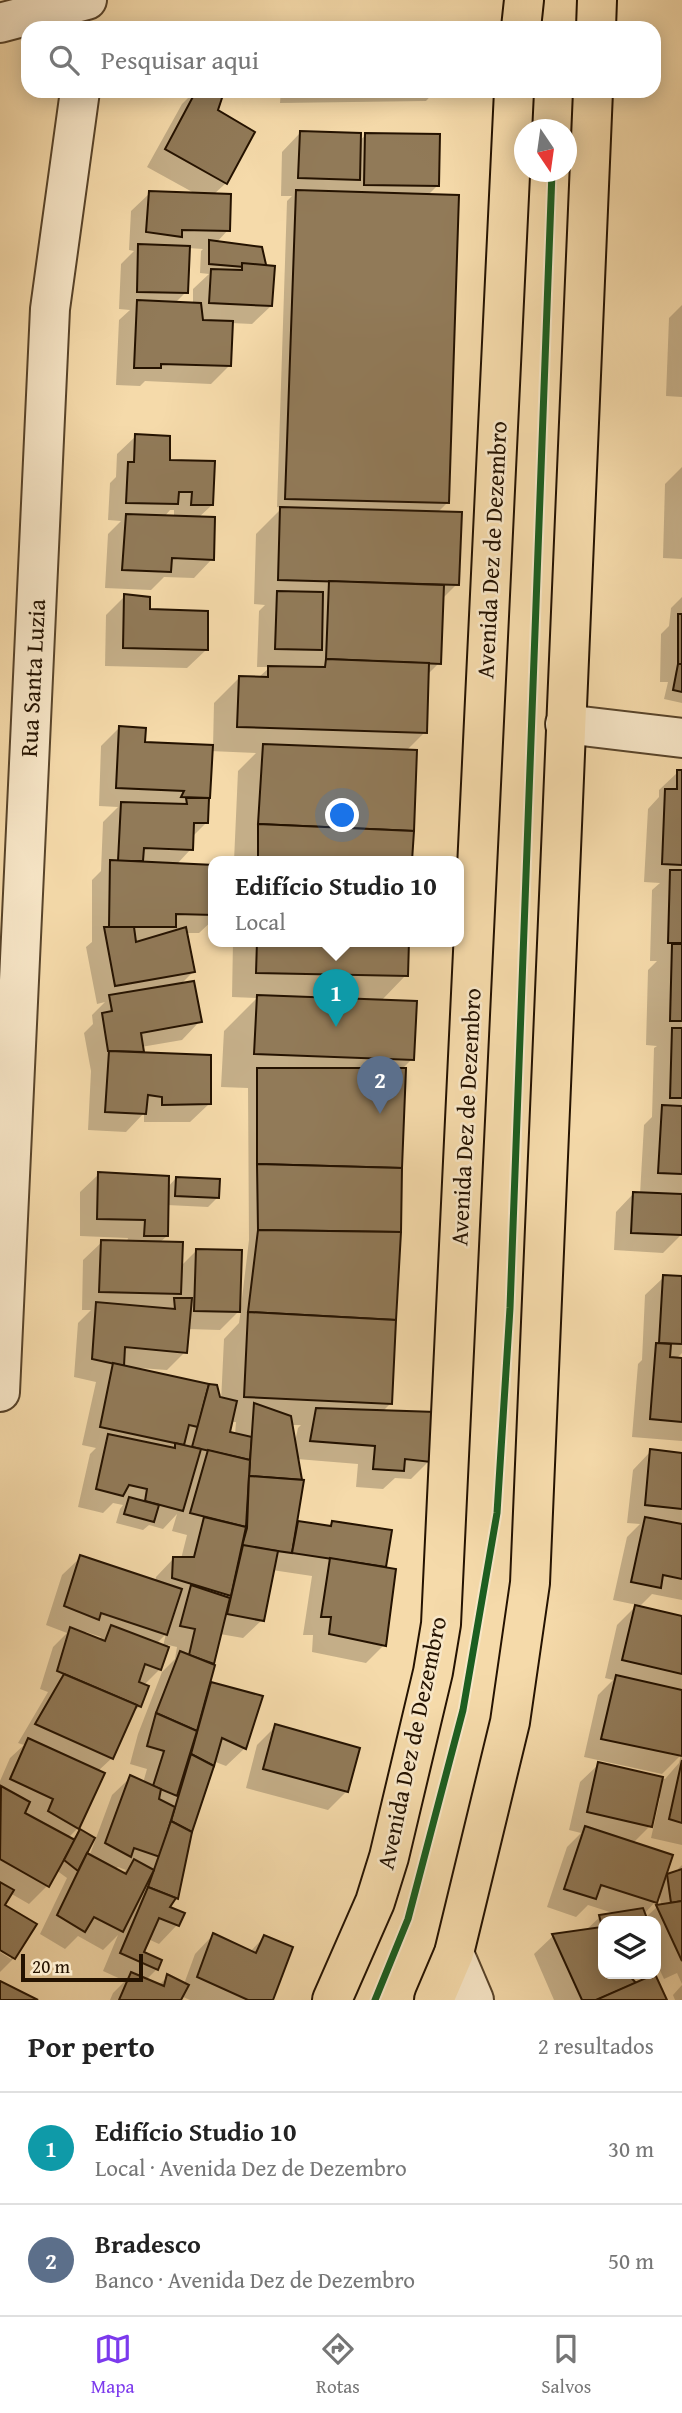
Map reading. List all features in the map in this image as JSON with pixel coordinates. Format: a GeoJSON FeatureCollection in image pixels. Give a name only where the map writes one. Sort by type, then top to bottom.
{"type":"FeatureCollection","features":[{"type":"Feature","properties":{"kind":"highway"},"geometry":{"type":"LineString","coordinates":[[522,21],[524,0]]}},
{"type":"Feature","properties":{"kind":"highway"},"geometry":{"type":"LineString","coordinates":[[596,21],[597,0]]}},
{"type":"Feature","properties":{"kind":"highway","name":"Avenida Dez de Dezembro"},"geometry":{"type":"LineString","coordinates":[[332,2000],[375,1902],[390,1857],[433,1672],[441,1624],[514,98]]}},
{"type":"Feature","properties":{"kind":"highway"},"geometry":{"type":"LineString","coordinates":[[435,2000],[454,1953],[510,1722],[530,1583],[593,98]]}},
{"type":"Feature","properties":{"kind":"street"},"geometry":{"type":"LineString","coordinates":[[0,23],[87,0]]}},
{"type":"Feature","properties":{"kind":"street"},"geometry":{"type":"LineString","coordinates":[[90,21],[93,0]]}},
{"type":"Feature","properties":{"kind":"street","name":"Rua Santa Luzia"},"geometry":{"type":"LineString","coordinates":[[0,1392],[50,309],[79,98]]}},
{"type":"Feature","properties":{"kind":"street"},"geometry":{"type":"LineString","coordinates":[[565,724],[682,738]]}},
{"type":"Feature","properties":{"kind":"street"},"geometry":{"type":"LineString","coordinates":[[454,1953],[474,2000]]}},
{"type":"Feature","properties":{"kind":"building"},"geometry":{"type":"Polygon","coordinates":[[[192,98],[222,98],[218,110],[255,132],[227,184],[165,149],[192,98]]]}},
{"type":"Feature","properties":{"kind":"building"},"geometry":{"type":"Polygon","coordinates":[[[300,131],[361,133],[360,180],[298,178],[300,131]]]}},
{"type":"Feature","properties":{"kind":"building"},"geometry":{"type":"Polygon","coordinates":[[[365,133],[440,134],[439,186],[364,185],[365,133]]]}},
{"type":"Feature","properties":{"kind":"building"},"geometry":{"type":"Polygon","coordinates":[[[296,190],[459,195],[449,503],[285,499],[296,190]]]}},
{"type":"Feature","properties":{"kind":"building"},"geometry":{"type":"Polygon","coordinates":[[[149,191],[231,194],[230,231],[182,230],[182,237],[146,232],[149,191]]]}},
{"type":"Feature","properties":{"kind":"building"},"geometry":{"type":"Polygon","coordinates":[[[209,240],[262,247],[267,269],[209,264],[209,240]]]}},
{"type":"Feature","properties":{"kind":"building"},"geometry":{"type":"Polygon","coordinates":[[[138,244],[190,246],[188,293],[137,292],[138,244]]]}},
{"type":"Feature","properties":{"kind":"building"},"geometry":{"type":"Polygon","coordinates":[[[242,263],[275,266],[272,306],[209,303],[211,269],[242,270],[242,263]]]}},
{"type":"Feature","properties":{"kind":"building"},"geometry":{"type":"Polygon","coordinates":[[[137,300],[201,303],[203,320],[233,321],[231,366],[161,364],[161,368],[134,368],[137,300]]]}},
{"type":"Feature","properties":{"kind":"building"},"geometry":{"type":"Polygon","coordinates":[[[135,434],[170,436],[170,460],[215,461],[213,505],[191,505],[192,492],[179,492],[178,504],[126,503],[128,462],[134,462],[135,434]]]}},
{"type":"Feature","properties":{"kind":"building"},"geometry":{"type":"Polygon","coordinates":[[[280,507],[462,512],[459,585],[278,580],[280,507]]]}},
{"type":"Feature","properties":{"kind":"building"},"geometry":{"type":"Polygon","coordinates":[[[126,514],[215,517],[214,560],[172,558],[171,572],[122,570],[126,514]]]}},
{"type":"Feature","properties":{"kind":"building"},"geometry":{"type":"Polygon","coordinates":[[[329,581],[444,585],[441,664],[326,659],[329,581]]]}},
{"type":"Feature","properties":{"kind":"building"},"geometry":{"type":"Polygon","coordinates":[[[277,591],[323,592],[322,650],[275,649],[277,591]]]}},
{"type":"Feature","properties":{"kind":"building"},"geometry":{"type":"Polygon","coordinates":[[[124,594],[150,597],[150,609],[208,611],[208,650],[123,648],[124,594]]]}},
{"type":"Feature","properties":{"kind":"building"},"geometry":{"type":"Polygon","coordinates":[[[678,614],[682,614],[682,664],[678,664],[678,614]]]}},
{"type":"Feature","properties":{"kind":"building"},"geometry":{"type":"Polygon","coordinates":[[[326,659],[429,663],[427,733],[237,727],[239,676],[268,677],[268,666],[325,667],[326,659]]]}},
{"type":"Feature","properties":{"kind":"building"},"geometry":{"type":"Polygon","coordinates":[[[678,664],[682,664],[682,692],[673,690],[678,664]]]}},
{"type":"Feature","properties":{"kind":"building"},"geometry":{"type":"Polygon","coordinates":[[[119,726],[146,728],[145,742],[213,745],[210,798],[181,797],[184,791],[116,788],[119,726]]]}},
{"type":"Feature","properties":{"kind":"building"},"geometry":{"type":"Polygon","coordinates":[[[263,744],[417,750],[414,831],[258,824],[263,744]]]}},
{"type":"Feature","properties":{"kind":"building"},"geometry":{"type":"Polygon","coordinates":[[[677,770],[682,770],[682,865],[662,864],[665,789],[677,789],[677,770]]]}},
{"type":"Feature","properties":{"kind":"building"},"geometry":{"type":"Polygon","coordinates":[[[186,798],[209,798],[208,823],[194,823],[193,850],[144,848],[143,861],[118,861],[121,802],[187,804],[186,798]]]}},
{"type":"Feature","properties":{"kind":"building"},"geometry":{"type":"Polygon","coordinates":[[[258,824],[414,831],[412,856],[258,856],[258,824]]]}},
{"type":"Feature","properties":{"kind":"building"},"geometry":{"type":"Polygon","coordinates":[[[110,860],[208,865],[208,915],[176,914],[176,927],[109,927],[110,860]]]}},
{"type":"Feature","properties":{"kind":"building"},"geometry":{"type":"Polygon","coordinates":[[[670,870],[682,870],[682,943],[668,943],[670,870]]]}},
{"type":"Feature","properties":{"kind":"building"},"geometry":{"type":"Polygon","coordinates":[[[104,927],[134,927],[136,942],[186,927],[195,972],[115,986],[104,927]]]}},
{"type":"Feature","properties":{"kind":"building"},"geometry":{"type":"Polygon","coordinates":[[[672,944],[682,944],[682,1021],[670,1021],[672,944]]]}},
{"type":"Feature","properties":{"kind":"building"},"geometry":{"type":"Polygon","coordinates":[[[257,947],[409,947],[408,976],[256,973],[257,947]]]}},
{"type":"Feature","properties":{"kind":"building"},"geometry":{"type":"Polygon","coordinates":[[[194,981],[202,1022],[141,1033],[144,1052],[108,1051],[102,1013],[112,1011],[109,995],[194,981]]]}},
{"type":"Feature","properties":{"kind":"building"},"geometry":{"type":"Polygon","coordinates":[[[257,995],[417,1001],[414,1060],[254,1054],[257,995]]]}},
{"type":"Feature","properties":{"kind":"building"},"geometry":{"type":"Polygon","coordinates":[[[672,1028],[682,1028],[682,1098],[670,1098],[672,1028]]]}},
{"type":"Feature","properties":{"kind":"building"},"geometry":{"type":"Polygon","coordinates":[[[109,1051],[211,1055],[211,1104],[162,1105],[162,1097],[148,1095],[146,1114],[105,1112],[109,1051]]]}},
{"type":"Feature","properties":{"kind":"building"},"geometry":{"type":"Polygon","coordinates":[[[257,1068],[406,1068],[402,1168],[257,1164],[257,1068]]]}},
{"type":"Feature","properties":{"kind":"building"},"geometry":{"type":"Polygon","coordinates":[[[662,1105],[682,1106],[682,1174],[658,1173],[662,1105]]]}},
{"type":"Feature","properties":{"kind":"building"},"geometry":{"type":"Polygon","coordinates":[[[257,1164],[402,1168],[401,1232],[258,1230],[257,1164]]]}},
{"type":"Feature","properties":{"kind":"building"},"geometry":{"type":"Polygon","coordinates":[[[98,1172],[169,1176],[168,1236],[144,1236],[145,1220],[97,1219],[98,1172]]]}},
{"type":"Feature","properties":{"kind":"building"},"geometry":{"type":"Polygon","coordinates":[[[176,1177],[220,1179],[219,1198],[175,1196],[176,1177]]]}},
{"type":"Feature","properties":{"kind":"building"},"geometry":{"type":"Polygon","coordinates":[[[633,1192],[682,1194],[682,1235],[631,1233],[633,1192]]]}},
{"type":"Feature","properties":{"kind":"building"},"geometry":{"type":"Polygon","coordinates":[[[258,1230],[401,1232],[396,1320],[248,1312],[258,1230]]]}},
{"type":"Feature","properties":{"kind":"building"},"geometry":{"type":"Polygon","coordinates":[[[101,1240],[183,1242],[181,1294],[99,1292],[101,1240]]]}},
{"type":"Feature","properties":{"kind":"building"},"geometry":{"type":"Polygon","coordinates":[[[196,1249],[242,1250],[240,1312],[194,1311],[196,1249]]]}},
{"type":"Feature","properties":{"kind":"building"},"geometry":{"type":"Polygon","coordinates":[[[663,1275],[682,1276],[682,1344],[659,1343],[663,1275]]]}},
{"type":"Feature","properties":{"kind":"building"},"geometry":{"type":"Polygon","coordinates":[[[174,1298],[192,1298],[187,1353],[125,1347],[124,1366],[92,1359],[96,1302],[175,1309],[174,1298]]]}},
{"type":"Feature","properties":{"kind":"building"},"geometry":{"type":"Polygon","coordinates":[[[248,1312],[396,1320],[392,1404],[244,1397],[248,1312]]]}},
{"type":"Feature","properties":{"kind":"building"},"geometry":{"type":"Polygon","coordinates":[[[656,1343],[671,1344],[670,1357],[682,1358],[682,1422],[650,1419],[656,1343]]]}},
{"type":"Feature","properties":{"kind":"building"},"geometry":{"type":"Polygon","coordinates":[[[113,1363],[209,1384],[198,1427],[189,1425],[184,1445],[100,1427],[113,1363]]]}},
{"type":"Feature","properties":{"kind":"building"},"geometry":{"type":"Polygon","coordinates":[[[209,1384],[217,1385],[220,1397],[237,1401],[230,1432],[252,1437],[250,1460],[192,1447],[209,1384]]]}},
{"type":"Feature","properties":{"kind":"building"},"geometry":{"type":"Polygon","coordinates":[[[254,1403],[291,1416],[302,1480],[249,1476],[254,1403]]]}},
{"type":"Feature","properties":{"kind":"building"},"geometry":{"type":"Polygon","coordinates":[[[316,1408],[436,1412],[431,1462],[405,1459],[404,1471],[373,1469],[375,1446],[310,1441],[316,1408]]]}},
{"type":"Feature","properties":{"kind":"building"},"geometry":{"type":"Polygon","coordinates":[[[108,1434],[175,1448],[175,1443],[201,1449],[183,1511],[145,1501],[147,1489],[129,1485],[123,1496],[96,1489],[108,1434]]]}},
{"type":"Feature","properties":{"kind":"building"},"geometry":{"type":"Polygon","coordinates":[[[650,1449],[682,1453],[682,1509],[645,1505],[650,1449]]]}},
{"type":"Feature","properties":{"kind":"building"},"geometry":{"type":"Polygon","coordinates":[[[208,1450],[250,1460],[246,1527],[190,1513],[208,1450]]]}},
{"type":"Feature","properties":{"kind":"building"},"geometry":{"type":"Polygon","coordinates":[[[249,1476],[304,1480],[292,1553],[242,1546],[247,1528],[249,1476]]]}},
{"type":"Feature","properties":{"kind":"building"},"geometry":{"type":"Polygon","coordinates":[[[129,1497],[159,1505],[154,1522],[124,1514],[129,1497]]]}},
{"type":"Feature","properties":{"kind":"building"},"geometry":{"type":"Polygon","coordinates":[[[204,1517],[246,1527],[231,1596],[172,1578],[173,1557],[194,1557],[204,1517]]]}},
{"type":"Feature","properties":{"kind":"building"},"geometry":{"type":"Polygon","coordinates":[[[645,1517],[682,1524],[682,1579],[663,1575],[661,1588],[631,1582],[645,1517]]]}},
{"type":"Feature","properties":{"kind":"building"},"geometry":{"type":"Polygon","coordinates":[[[298,1521],[331,1526],[332,1521],[392,1530],[386,1567],[292,1553],[298,1521]]]}},
{"type":"Feature","properties":{"kind":"building"},"geometry":{"type":"Polygon","coordinates":[[[243,1545],[278,1551],[264,1621],[227,1614],[243,1545]]]}},
{"type":"Feature","properties":{"kind":"building"},"geometry":{"type":"Polygon","coordinates":[[[80,1555],[182,1589],[167,1635],[101,1613],[99,1620],[64,1606],[80,1555]]]}},
{"type":"Feature","properties":{"kind":"building"},"geometry":{"type":"Polygon","coordinates":[[[330,1558],[396,1569],[386,1646],[329,1634],[331,1617],[321,1617],[330,1558]]]}},
{"type":"Feature","properties":{"kind":"building"},"geometry":{"type":"Polygon","coordinates":[[[191,1585],[230,1598],[214,1664],[189,1655],[195,1629],[180,1626],[191,1585]]]}},
{"type":"Feature","properties":{"kind":"building"},"geometry":{"type":"Polygon","coordinates":[[[635,1605],[682,1616],[682,1674],[622,1660],[635,1605]]]}},
{"type":"Feature","properties":{"kind":"building"},"geometry":{"type":"Polygon","coordinates":[[[111,1625],[169,1647],[161,1670],[145,1664],[139,1682],[149,1686],[141,1707],[57,1671],[70,1627],[105,1641],[111,1625]]]}},
{"type":"Feature","properties":{"kind":"building"},"geometry":{"type":"Polygon","coordinates":[[[180,1651],[215,1665],[197,1731],[156,1713],[180,1651]]]}},
{"type":"Feature","properties":{"kind":"building"},"geometry":{"type":"Polygon","coordinates":[[[64,1674],[137,1705],[113,1759],[35,1724],[64,1674]]]}},
{"type":"Feature","properties":{"kind":"building"},"geometry":{"type":"Polygon","coordinates":[[[616,1675],[682,1690],[682,1756],[601,1739],[616,1675]]]}},
{"type":"Feature","properties":{"kind":"building"},"geometry":{"type":"Polygon","coordinates":[[[211,1682],[263,1696],[246,1749],[222,1738],[214,1766],[191,1754],[211,1682]]]}},
{"type":"Feature","properties":{"kind":"building"},"geometry":{"type":"Polygon","coordinates":[[[156,1713],[197,1731],[177,1796],[153,1786],[164,1751],[147,1746],[156,1713]]]}},
{"type":"Feature","properties":{"kind":"building"},"geometry":{"type":"Polygon","coordinates":[[[275,1724],[360,1748],[348,1792],[263,1769],[275,1724]]]}},
{"type":"Feature","properties":{"kind":"building"},"geometry":{"type":"Polygon","coordinates":[[[28,1738],[105,1773],[79,1829],[48,1811],[53,1799],[10,1779],[28,1738]]]}},
{"type":"Feature","properties":{"kind":"building"},"geometry":{"type":"Polygon","coordinates":[[[191,1754],[214,1766],[192,1832],[171,1821],[191,1754]]]}},
{"type":"Feature","properties":{"kind":"building"},"geometry":{"type":"Polygon","coordinates":[[[682,1760],[682,1823],[669,1819],[682,1760]]]}},
{"type":"Feature","properties":{"kind":"building"},"geometry":{"type":"Polygon","coordinates":[[[598,1762],[663,1777],[652,1827],[587,1812],[598,1762]]]}},
{"type":"Feature","properties":{"kind":"building"},"geometry":{"type":"Polygon","coordinates":[[[130,1775],[161,1789],[159,1799],[175,1807],[160,1857],[134,1848],[131,1857],[105,1843],[130,1775]]]}},
{"type":"Feature","properties":{"kind":"building"},"geometry":{"type":"Polygon","coordinates":[[[1,1786],[30,1802],[25,1813],[75,1840],[49,1887],[0,1859],[1,1786]]]}},
{"type":"Feature","properties":{"kind":"building"},"geometry":{"type":"Polygon","coordinates":[[[171,1821],[192,1832],[178,1899],[148,1887],[171,1821]]]}},
{"type":"Feature","properties":{"kind":"building"},"geometry":{"type":"Polygon","coordinates":[[[585,1826],[673,1855],[657,1903],[601,1885],[596,1899],[564,1889],[585,1826]]]}},
{"type":"Feature","properties":{"kind":"building"},"geometry":{"type":"Polygon","coordinates":[[[80,1829],[95,1838],[78,1871],[64,1860],[80,1829]]]}},
{"type":"Feature","properties":{"kind":"building"},"geometry":{"type":"Polygon","coordinates":[[[87,1853],[126,1874],[134,1859],[154,1870],[123,1932],[94,1917],[85,1932],[57,1915],[87,1853]]]}},
{"type":"Feature","properties":{"kind":"building"},"geometry":{"type":"Polygon","coordinates":[[[682,1869],[682,1901],[671,1903],[667,1874],[682,1869]]]}},
{"type":"Feature","properties":{"kind":"building"},"geometry":{"type":"Polygon","coordinates":[[[0,1882],[14,1890],[5,1905],[37,1924],[15,1959],[0,1950],[0,1882]]]}},
{"type":"Feature","properties":{"kind":"building"},"geometry":{"type":"Polygon","coordinates":[[[148,1887],[176,1898],[170,1907],[185,1913],[179,1926],[159,1918],[144,1952],[162,1960],[158,1970],[120,1953],[148,1887]]]}},
{"type":"Feature","properties":{"kind":"building"},"geometry":{"type":"Polygon","coordinates":[[[682,1901],[682,1961],[656,1905],[682,1901]]]}},
{"type":"Feature","properties":{"kind":"building"},"geometry":{"type":"Polygon","coordinates":[[[643,1908],[646,1916],[599,1916],[643,1908]]]}},
{"type":"Feature","properties":{"kind":"building"},"geometry":{"type":"Polygon","coordinates":[[[598,1928],[598,1979],[632,1979],[636,1983],[597,2000],[582,2000],[552,1934],[598,1928]]]}},
{"type":"Feature","properties":{"kind":"building"},"geometry":{"type":"Polygon","coordinates":[[[213,1933],[256,1953],[264,1935],[293,1947],[273,2000],[248,2000],[197,1977],[213,1933]]]}},
{"type":"Feature","properties":{"kind":"building"},"geometry":{"type":"Polygon","coordinates":[[[131,1972],[164,1986],[167,1974],[189,1985],[181,2000],[119,2000],[131,1972]]]}},
{"type":"Feature","properties":{"kind":"building"},"geometry":{"type":"Polygon","coordinates":[[[644,1979],[657,1979],[667,2000],[596,2000],[644,1979]]]}},
{"type":"Feature","properties":{"kind":"building"},"geometry":{"type":"Polygon","coordinates":[[[0,1981],[38,2000],[0,2000],[0,1981]]]}},
{"type":"Feature","properties":{"kind":"cycle path"},"geometry":{"type":"LineString","coordinates":[[375,2000],[408,1919],[463,1710],[497,1513],[510,1308],[552,182]]}},
{"type":"Feature","properties":{"kind":"place","name":"Edifício Studio 10"},"geometry":{"type":"Point","coordinates":[336,1027]}},
{"type":"Feature","properties":{"kind":"place","name":"Bradesco"},"geometry":{"type":"Point","coordinates":[380,1114]}}]}
